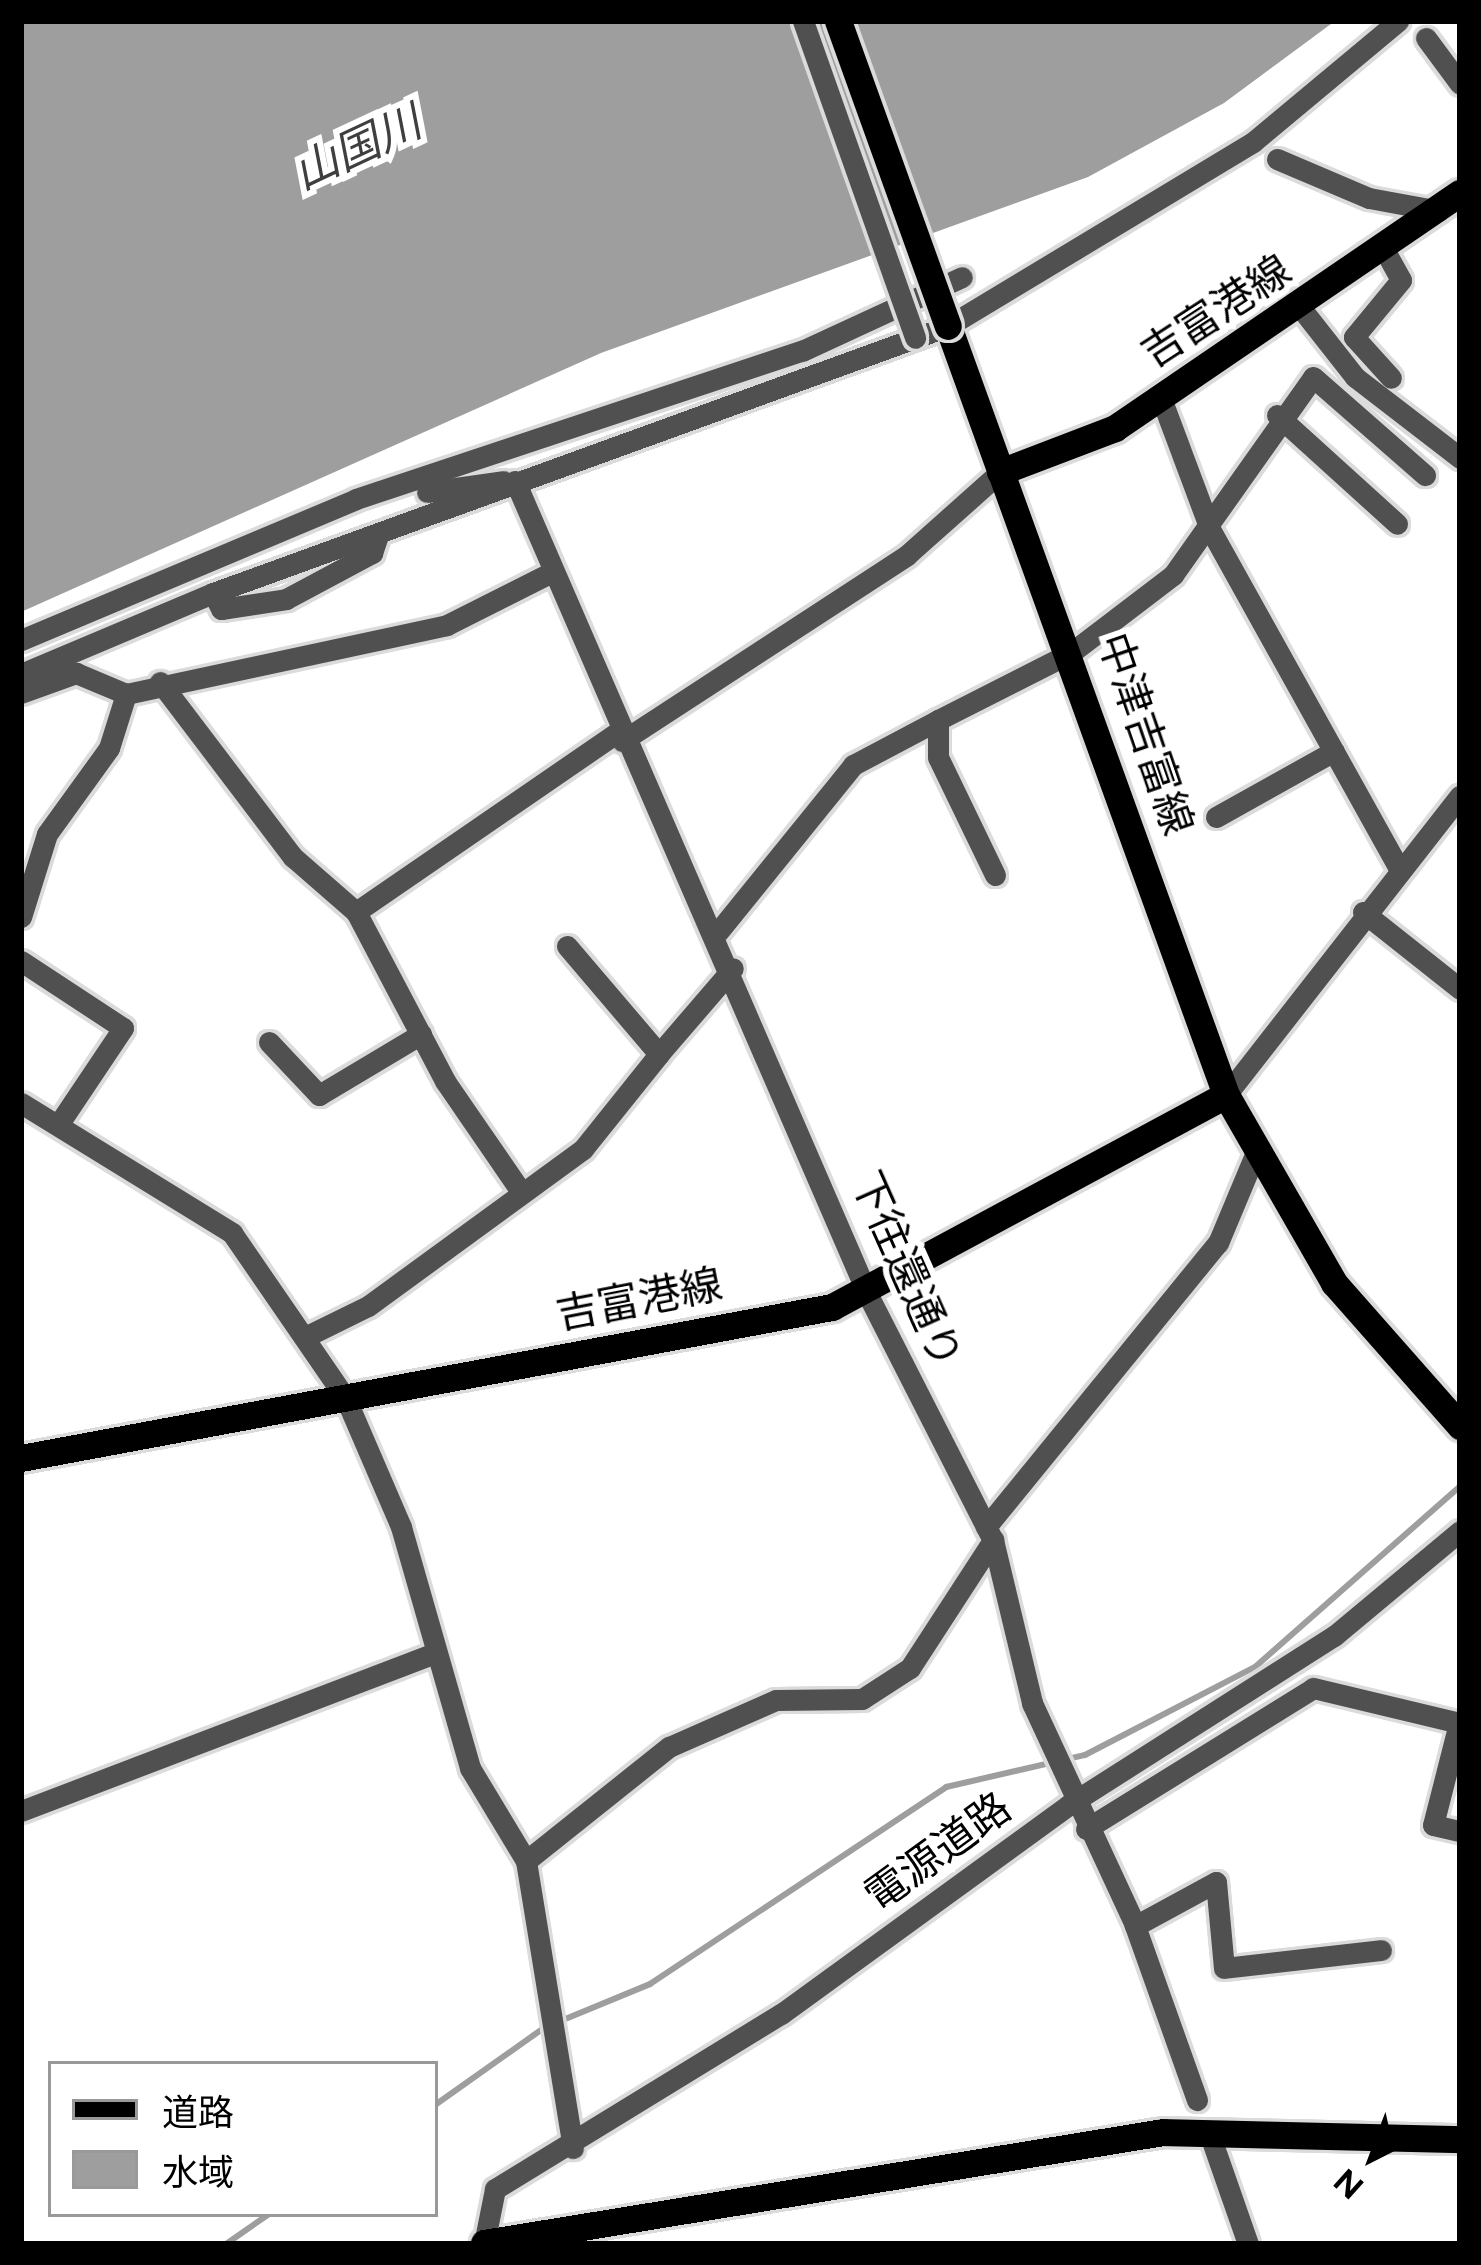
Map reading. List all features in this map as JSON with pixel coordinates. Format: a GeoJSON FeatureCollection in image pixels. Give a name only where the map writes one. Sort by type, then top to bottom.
{"type":"FeatureCollection","features":[{"type":"Feature","properties":{"kind":"main road","name":"中津吉富線"},"geometry":{"type":"LineString","coordinates":[[838,21],[1000,472],[1072,652],[1226,1095],[1334,1282],[1460,1426]]}},
{"type":"Feature","properties":{"kind":"main road","name":"吉富港線"},"geometry":{"type":"LineString","coordinates":[[1000,472],[1162,398],[1385,251],[1450,202]]}},
{"type":"Feature","properties":{"kind":"main road","name":"吉富港線"},"geometry":{"type":"LineString","coordinates":[[21,1458],[868,1295],[1226,1095]]}},
{"type":"Feature","properties":{"kind":"main road"},"geometry":{"type":"LineString","coordinates":[[482,2244],[1163,2132],[1460,2139]]}},
{"type":"Feature","properties":{"kind":"street"},"geometry":{"type":"LineString","coordinates":[[802,21],[915,338]]}},
{"type":"Feature","properties":{"kind":"street"},"geometry":{"type":"LineString","coordinates":[[21,693],[213,592],[948,326],[1252,142],[1398,21]]}},
{"type":"Feature","properties":{"kind":"street"},"geometry":{"type":"LineString","coordinates":[[1426,38],[1460,84]]}},
{"type":"Feature","properties":{"kind":"street"},"geometry":{"type":"LineString","coordinates":[[1277,159],[1369,198],[1450,202]]}},
{"type":"Feature","properties":{"kind":"street"},"geometry":{"type":"LineString","coordinates":[[1385,251],[1400,280],[1354,337],[1391,377]]}},
{"type":"Feature","properties":{"kind":"street"},"geometry":{"type":"LineString","coordinates":[[21,640],[297,524],[523,452],[802,351],[962,277]]}},
{"type":"Feature","properties":{"kind":"street"},"geometry":{"type":"LineString","coordinates":[[1300,307],[1355,376],[1460,458]]}},
{"type":"Feature","properties":{"kind":"street"},"geometry":{"type":"LineString","coordinates":[[718,932],[853,765],[1072,652],[1173,575],[1210,529],[1276,415],[1313,377],[1425,475]]}},
{"type":"Feature","properties":{"kind":"street"},"geometry":{"type":"LineString","coordinates":[[1162,398],[1210,529],[1398,867]]}},
{"type":"Feature","properties":{"kind":"street"},"geometry":{"type":"LineString","coordinates":[[1276,415],[1397,524]]}},
{"type":"Feature","properties":{"kind":"street","name":"下往還通り"},"geometry":{"type":"LineString","coordinates":[[523,452],[524,478],[548,574],[620,737],[718,932],[868,1295],[990,1533],[1032,1703],[1070,1804],[1135,1926],[1197,2100]]}},
{"type":"Feature","properties":{"kind":"street"},"geometry":{"type":"LineString","coordinates":[[356,912],[908,555],[1000,472]]}},
{"type":"Feature","properties":{"kind":"street"},"geometry":{"type":"LineString","coordinates":[[297,524],[467,481],[524,478]]}},
{"type":"Feature","properties":{"kind":"street"},"geometry":{"type":"LineString","coordinates":[[184,570],[188,609]]}},
{"type":"Feature","properties":{"kind":"street"},"geometry":{"type":"LineString","coordinates":[[21,674],[73,664],[126,694],[160,682],[448,625],[548,574]]}},
{"type":"Feature","properties":{"kind":"street"},"geometry":{"type":"LineString","coordinates":[[160,682],[293,857],[356,912],[422,1034],[520,1190]]}},
{"type":"Feature","properties":{"kind":"street"},"geometry":{"type":"LineString","coordinates":[[21,917],[47,834],[109,748],[126,694]]}},
{"type":"Feature","properties":{"kind":"street"},"geometry":{"type":"LineString","coordinates":[[938,720],[938,757],[995,875]]}},
{"type":"Feature","properties":{"kind":"street"},"geometry":{"type":"LineString","coordinates":[[1216,817],[1334,751]]}},
{"type":"Feature","properties":{"kind":"street"},"geometry":{"type":"LineString","coordinates":[[1226,1095],[1398,867],[1460,796]]}},
{"type":"Feature","properties":{"kind":"street"},"geometry":{"type":"LineString","coordinates":[[1363,912],[1460,989]]}},
{"type":"Feature","properties":{"kind":"street"},"geometry":{"type":"LineString","coordinates":[[567,946],[658,1054]]}},
{"type":"Feature","properties":{"kind":"street"},"geometry":{"type":"LineString","coordinates":[[21,961],[123,1028],[60,1121]]}},
{"type":"Feature","properties":{"kind":"street"},"geometry":{"type":"LineString","coordinates":[[309,1335],[368,1306],[520,1190],[584,1149],[733,968]]}},
{"type":"Feature","properties":{"kind":"street"},"geometry":{"type":"LineString","coordinates":[[269,1042],[319,1095],[422,1034]]}},
{"type":"Feature","properties":{"kind":"street"},"geometry":{"type":"LineString","coordinates":[[21,1103],[60,1121],[232,1233],[309,1335],[346,1399],[401,1527],[470,1768],[526,1862],[573,2148]]}},
{"type":"Feature","properties":{"kind":"street"},"geometry":{"type":"LineString","coordinates":[[526,1862],[669,1747],[776,1700],[862,1700],[910,1668],[990,1533],[1219,1243],[1256,1152]]}},
{"type":"Feature","properties":{"kind":"street","name":"電源道路"},"geometry":{"type":"LineString","coordinates":[[482,2244],[495,2189],[573,2148],[781,2014],[1070,1804],[1334,1636],[1460,1532]]}},
{"type":"Feature","properties":{"kind":"street"},"geometry":{"type":"LineString","coordinates":[[21,1811],[434,1653]]}},
{"type":"Feature","properties":{"kind":"street"},"geometry":{"type":"LineString","coordinates":[[1086,1829],[1313,1688],[1460,1723],[1433,1825],[1460,1831]]}},
{"type":"Feature","properties":{"kind":"street"},"geometry":{"type":"LineString","coordinates":[[1135,1926],[1216,1882],[1224,1968],[1381,1950]]}},
{"type":"Feature","properties":{"kind":"street"},"geometry":{"type":"LineString","coordinates":[[1213,2144],[1248,2244]]}},
{"type":"Feature","properties":{"kind":"water","name":"山国川"},"geometry":{"type":"Polygon","coordinates":[[[21,21],[1335,21],[1224,103],[1088,177],[601,353],[21,612],[21,21]]]}},
{"type":"Feature","properties":{"kind":"waterway"},"geometry":{"type":"LineString","coordinates":[[558,2022],[650,1984],[946,1787],[1085,1755],[1255,1667],[1460,1486]]}},
{"type":"Feature","properties":{"kind":"waterway"},"geometry":{"type":"LineString","coordinates":[[438,2103],[545,2027]]}},
{"type":"Feature","properties":{"kind":"waterway"},"geometry":{"type":"LineString","coordinates":[[226,2244],[265,2217]]}}]}
